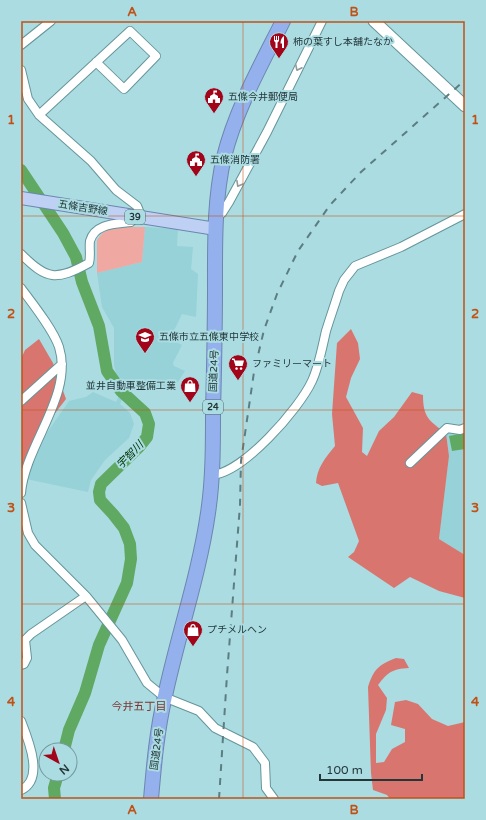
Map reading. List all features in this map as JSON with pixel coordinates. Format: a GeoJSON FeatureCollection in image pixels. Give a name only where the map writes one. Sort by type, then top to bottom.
{"type":"FeatureCollection","features":[{"type":"Feature","properties":{"kind":"highway","name":"国道24号"},"geometry":{"type":"LineString","coordinates":[[151,799],[156,749],[164,697],[199,559],[208,513],[212,475],[215,364],[216,223],[224,158],[233,127],[245,97],[283,21]]}},
{"type":"Feature","properties":{"kind":"main road","name":"五條吉野線"},"geometry":{"type":"LineString","coordinates":[[21,198],[139,217],[216,223]]}},
{"type":"Feature","properties":{"kind":"street"},"geometry":{"type":"LineString","coordinates":[[21,46],[51,21]]}},
{"type":"Feature","properties":{"kind":"street"},"geometry":{"type":"LineString","coordinates":[[216,223],[267,132],[322,21]]}},
{"type":"Feature","properties":{"kind":"street"},"geometry":{"type":"LineString","coordinates":[[374,21],[465,106]]}},
{"type":"Feature","properties":{"kind":"street"},"geometry":{"type":"LineString","coordinates":[[39,115],[96,62],[130,31],[156,56],[124,89],[96,62]]}},
{"type":"Feature","properties":{"kind":"street"},"geometry":{"type":"LineString","coordinates":[[21,70],[28,99],[39,115],[91,161],[116,190],[137,206],[139,217],[132,222],[111,224],[102,227],[94,233],[90,241],[89,264],[72,272],[48,276],[34,267],[21,254]]}},
{"type":"Feature","properties":{"kind":"street"},"geometry":{"type":"LineString","coordinates":[[212,475],[220,474],[241,461],[268,440],[305,392],[317,367],[330,319],[342,285],[355,266],[401,247],[465,214]]}},
{"type":"Feature","properties":{"kind":"street"},"geometry":{"type":"LineString","coordinates":[[21,288],[43,318],[59,346],[62,364],[60,378],[51,410],[34,448],[22,483],[21,493]]}},
{"type":"Feature","properties":{"kind":"street"},"geometry":{"type":"LineString","coordinates":[[21,402],[62,364]]}},
{"type":"Feature","properties":{"kind":"street"},"geometry":{"type":"LineString","coordinates":[[410,463],[447,428],[460,430],[465,428]]}},
{"type":"Feature","properties":{"kind":"street"},"geometry":{"type":"LineString","coordinates":[[21,504],[28,533],[34,545],[59,572],[86,596],[122,640],[147,683],[164,697],[199,711],[215,728],[253,747],[265,763],[266,788],[274,799]]}},
{"type":"Feature","properties":{"kind":"street"},"geometry":{"type":"LineString","coordinates":[[21,665],[24,664],[27,658],[25,640],[31,634],[86,596]]}},
{"type":"Feature","properties":{"kind":"street"},"geometry":{"type":"LineString","coordinates":[[21,721],[31,745],[34,759],[31,780],[27,788],[21,790]]}},
{"type":"Feature","properties":{"kind":"shaded area"},"geometry":{"type":"Polygon","coordinates":[[[112,227],[145,227],[142,262],[97,273],[97,240],[105,230],[112,227]]]}},
{"type":"Feature","properties":{"kind":"shaded area","name":"五條市立五條東中学校"},"geometry":{"type":"Polygon","coordinates":[[[145,227],[178,229],[177,246],[193,247],[191,269],[198,274],[196,317],[182,314],[170,339],[182,345],[173,363],[174,366],[185,371],[176,385],[147,389],[128,386],[120,404],[130,413],[134,424],[129,438],[105,460],[91,480],[88,492],[26,479],[37,447],[69,401],[86,397],[93,392],[116,402],[124,385],[116,374],[114,365],[114,328],[102,307],[97,273],[142,262],[145,227]]]}},
{"type":"Feature","properties":{"kind":"shaded area"},"geometry":{"type":"Polygon","coordinates":[[[351,329],[358,343],[360,359],[351,378],[346,397],[363,428],[362,452],[367,456],[379,431],[394,417],[412,392],[423,395],[424,409],[428,418],[446,433],[449,456],[439,539],[465,555],[465,598],[439,591],[410,577],[394,588],[348,557],[354,552],[359,541],[338,483],[322,486],[316,483],[320,468],[335,446],[332,414],[337,343],[351,329]]]}},
{"type":"Feature","properties":{"kind":"shaded area"},"geometry":{"type":"Polygon","coordinates":[[[39,339],[53,363],[66,399],[33,442],[21,472],[21,359],[25,350],[39,339]]]}},
{"type":"Feature","properties":{"kind":"shaded area"},"geometry":{"type":"Polygon","coordinates":[[[465,429],[465,555],[439,539],[449,456],[446,433],[465,429]]]}},
{"type":"Feature","properties":{"kind":"shaded area"},"geometry":{"type":"Polygon","coordinates":[[[465,433],[465,449],[452,451],[449,436],[465,433]]]}},
{"type":"Feature","properties":{"kind":"shaded area"},"geometry":{"type":"Polygon","coordinates":[[[396,658],[404,659],[409,668],[394,670],[378,685],[387,698],[386,710],[376,734],[376,763],[384,762],[392,749],[405,742],[405,729],[391,725],[395,702],[406,700],[418,704],[432,719],[448,726],[465,722],[465,799],[390,799],[387,795],[373,790],[368,687],[372,676],[378,668],[396,658]]]}},
{"type":"Feature","properties":{"kind":"waterway","name":"宇智川"},"geometry":{"type":"LineString","coordinates":[[21,170],[63,233],[76,257],[82,282],[99,326],[107,371],[121,391],[145,413],[149,424],[147,437],[139,447],[101,484],[99,492],[100,500],[124,528],[130,544],[131,559],[127,583],[99,645],[85,693],[69,730],[66,742]]}},
{"type":"Feature","properties":{"kind":"waterway","name":"宇智川"},"geometry":{"type":"LineString","coordinates":[[55,799],[54,788],[56,782]]}},
{"type":"Feature","properties":{"kind":"railway"},"geometry":{"type":"LineString","coordinates":[[219,799],[240,505],[241,461],[254,372],[264,330],[277,294],[298,251],[330,205],[361,172],[465,80]]}},
{"type":"Feature","properties":{"kind":"place","name":"柿の葉すし本舗たなか"},"geometry":{"type":"Point","coordinates":[279,59]}},
{"type":"Feature","properties":{"kind":"place","name":"五條今井郵便局"},"geometry":{"type":"Point","coordinates":[214,114]}},
{"type":"Feature","properties":{"kind":"place","name":"五條消防署"},"geometry":{"type":"Point","coordinates":[196,177]}},
{"type":"Feature","properties":{"kind":"place","name":"五條市立五條東中学校"},"geometry":{"type":"Point","coordinates":[145,354]}},
{"type":"Feature","properties":{"kind":"place","name":"ファミリーマート"},"geometry":{"type":"Point","coordinates":[238,381]}},
{"type":"Feature","properties":{"kind":"place","name":"並井自動車整備工業"},"geometry":{"type":"Point","coordinates":[190,403]}},
{"type":"Feature","properties":{"kind":"place","name":"プチメルヘン"},"geometry":{"type":"Point","coordinates":[193,647]}},
{"type":"Feature","properties":{"kind":"district","name":"今井五丁目"},"geometry":{"type":"Point","coordinates":[139,706]}}]}
